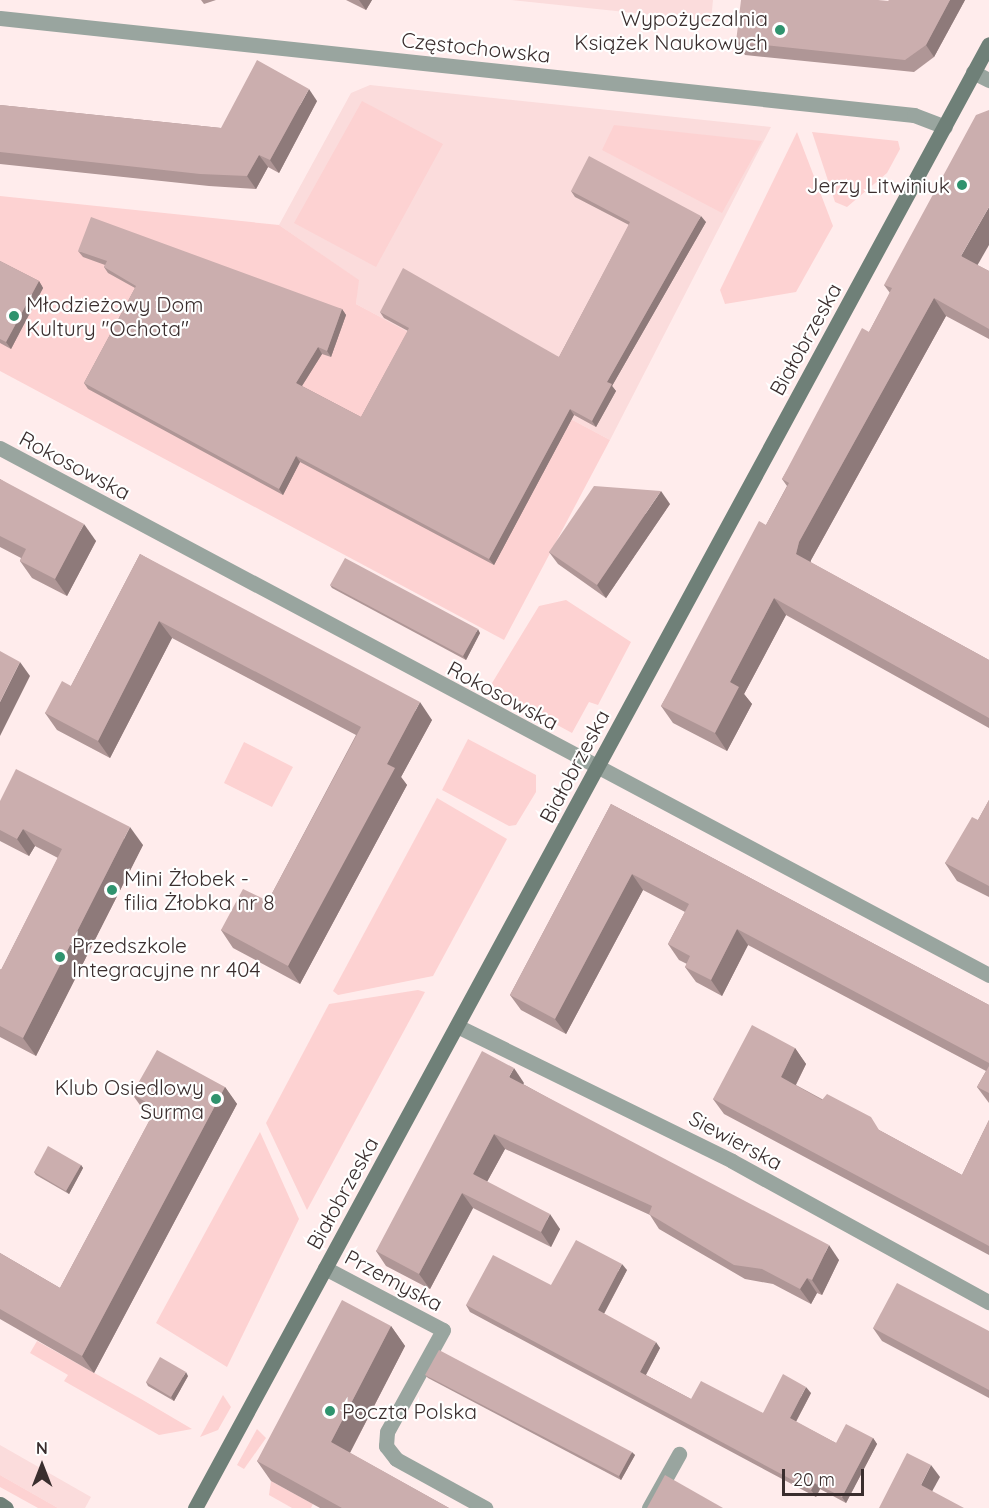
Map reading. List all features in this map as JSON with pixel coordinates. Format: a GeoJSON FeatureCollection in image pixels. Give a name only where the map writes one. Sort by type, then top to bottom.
{"type":"FeatureCollection","features":[{"type":"Feature","properties":{"kind":"street","name":"Częstochowska"},"geometry":{"type":"LineString","coordinates":[[0,18],[914,115],[945,127]]}},
{"type":"Feature","properties":{"kind":"street","name":"Białobrzeska"},"geometry":{"type":"LineString","coordinates":[[195,1508],[989,44]]}},
{"type":"Feature","properties":{"kind":"street"},"geometry":{"type":"LineString","coordinates":[[973,72],[989,80]]}},
{"type":"Feature","properties":{"kind":"street","name":"Rokosowska"},"geometry":{"type":"LineString","coordinates":[[0,448],[596,769],[989,975]]}},
{"type":"Feature","properties":{"kind":"street","name":"Siewierska"},"geometry":{"type":"LineString","coordinates":[[457,1026],[732,1161],[988,1300]]}},
{"type":"Feature","properties":{"kind":"street","name":"Przemyska"},"geometry":{"type":"LineString","coordinates":[[325,1268],[443,1330],[387,1432],[386,1446],[396,1459],[485,1508]]}},
{"type":"Feature","properties":{"kind":"street"},"geometry":{"type":"LineString","coordinates":[[649,1508],[679,1454]]}},
{"type":"Feature","properties":{"kind":"street"},"geometry":{"type":"LineString","coordinates":[[0,1504],[6,1508]]}},
{"type":"Feature","properties":{"kind":"shaded area"},"geometry":{"type":"Polygon","coordinates":[[[511,0],[713,0],[711,21],[511,0]]]}},
{"type":"Feature","properties":{"kind":"shaded area"},"geometry":{"type":"Polygon","coordinates":[[[370,85],[771,127],[610,440],[356,304],[358,280],[279,225],[351,93],[370,85]]]}},
{"type":"Feature","properties":{"kind":"shaded area"},"geometry":{"type":"Polygon","coordinates":[[[362,101],[443,144],[376,267],[294,223],[362,101]]]}},
{"type":"Feature","properties":{"kind":"shaded area"},"geometry":{"type":"Polygon","coordinates":[[[614,125],[762,141],[722,213],[602,150],[614,125]]]}},
{"type":"Feature","properties":{"kind":"shaded area"},"geometry":{"type":"Polygon","coordinates":[[[797,132],[833,226],[796,292],[725,304],[720,290],[797,132]]]}},
{"type":"Feature","properties":{"kind":"shaded area"},"geometry":{"type":"Polygon","coordinates":[[[812,132],[898,141],[900,149],[887,173],[847,207],[835,202],[812,132]]]}},
{"type":"Feature","properties":{"kind":"shaded area"},"geometry":{"type":"Polygon","coordinates":[[[0,196],[279,225],[359,280],[356,304],[610,440],[504,640],[0,371],[0,196]]]}},
{"type":"Feature","properties":{"kind":"shaded area"},"geometry":{"type":"Polygon","coordinates":[[[566,600],[631,642],[598,705],[589,702],[572,733],[489,688],[539,606],[566,600]]]}},
{"type":"Feature","properties":{"kind":"shaded area"},"geometry":{"type":"Polygon","coordinates":[[[468,739],[536,775],[536,792],[516,825],[509,826],[442,790],[468,739]]]}},
{"type":"Feature","properties":{"kind":"shaded area"},"geometry":{"type":"Polygon","coordinates":[[[244,742],[293,767],[272,807],[224,783],[244,742]]]}},
{"type":"Feature","properties":{"kind":"shaded area"},"geometry":{"type":"Polygon","coordinates":[[[437,798],[507,839],[433,976],[338,995],[333,991],[437,798]]]}},
{"type":"Feature","properties":{"kind":"shaded area"},"geometry":{"type":"Polygon","coordinates":[[[418,990],[425,992],[307,1210],[266,1123],[329,1004],[418,990]]]}},
{"type":"Feature","properties":{"kind":"shaded area"},"geometry":{"type":"Polygon","coordinates":[[[260,1132],[299,1219],[227,1367],[156,1323],[260,1132]]]}},
{"type":"Feature","properties":{"kind":"shaded area"},"geometry":{"type":"Polygon","coordinates":[[[37,1341],[192,1429],[159,1435],[64,1381],[68,1375],[30,1353],[37,1341]]]}},
{"type":"Feature","properties":{"kind":"shaded area"},"geometry":{"type":"Polygon","coordinates":[[[223,1395],[231,1407],[218,1430],[200,1437],[223,1395]]]}},
{"type":"Feature","properties":{"kind":"shaded area"},"geometry":{"type":"Polygon","coordinates":[[[257,1429],[266,1438],[244,1469],[237,1465],[257,1429]]]}},
{"type":"Feature","properties":{"kind":"shaded area"},"geometry":{"type":"Polygon","coordinates":[[[0,1445],[91,1497],[85,1508],[58,1508],[0,1475],[0,1445]]]}},
{"type":"Feature","properties":{"kind":"shaded area"},"geometry":{"type":"Polygon","coordinates":[[[0,1475],[58,1508],[38,1508],[0,1487],[0,1475]]]}},
{"type":"Feature","properties":{"kind":"shaded area"},"geometry":{"type":"Polygon","coordinates":[[[271,1481],[313,1504],[311,1508],[292,1508],[269,1495],[271,1481]]]}},
{"type":"Feature","properties":{"kind":"building"},"geometry":{"type":"Polygon","coordinates":[[[741,0],[950,0],[926,45],[905,60],[736,42],[741,0]]]}},
{"type":"Feature","properties":{"kind":"building"},"geometry":{"type":"Polygon","coordinates":[[[257,60],[309,89],[270,160],[259,155],[247,176],[200,174],[0,152],[0,105],[221,128],[257,60]]]}},
{"type":"Feature","properties":{"kind":"building"},"geometry":{"type":"Polygon","coordinates":[[[989,110],[989,207],[961,256],[989,271],[989,329],[934,298],[799,542],[796,554],[989,660],[989,718],[774,598],[730,682],[739,687],[715,733],[661,706],[759,521],[766,525],[789,483],[782,479],[862,328],[869,332],[892,288],[884,285],[976,115],[989,110]]]}},
{"type":"Feature","properties":{"kind":"building"},"geometry":{"type":"Polygon","coordinates":[[[589,156],[701,216],[607,382],[612,384],[592,421],[570,409],[489,559],[296,456],[279,489],[84,383],[136,286],[104,267],[107,261],[78,251],[91,217],[342,309],[327,351],[318,347],[296,383],[361,417],[409,328],[380,312],[403,268],[559,357],[630,222],[571,191],[589,156]]]}},
{"type":"Feature","properties":{"kind":"building","name":"Młodzieżowy Dom Kultury \"Ochota\""},"geometry":{"type":"Polygon","coordinates":[[[0,261],[39,281],[6,342],[0,339],[0,261]]]}},
{"type":"Feature","properties":{"kind":"building"},"geometry":{"type":"Polygon","coordinates":[[[0,479],[84,524],[55,579],[20,561],[26,549],[0,536],[0,479]]]}},
{"type":"Feature","properties":{"kind":"building"},"geometry":{"type":"Polygon","coordinates":[[[594,486],[661,491],[597,585],[549,552],[594,486]]]}},
{"type":"Feature","properties":{"kind":"building"},"geometry":{"type":"Polygon","coordinates":[[[140,554],[420,702],[387,764],[395,768],[288,966],[221,930],[243,889],[268,901],[361,727],[159,621],[98,741],[45,713],[62,681],[71,686],[140,554]]]}},
{"type":"Feature","properties":{"kind":"building"},"geometry":{"type":"Polygon","coordinates":[[[345,558],[478,629],[463,656],[330,585],[345,558]]]}},
{"type":"Feature","properties":{"kind":"building"},"geometry":{"type":"Polygon","coordinates":[[[0,651],[20,662],[0,702],[0,651]]]}},
{"type":"Feature","properties":{"kind":"building"},"geometry":{"type":"Polygon","coordinates":[[[16,769],[130,827],[23,1038],[0,1026],[0,969],[62,849],[23,829],[17,839],[0,830],[0,801],[16,769]]]}},
{"type":"Feature","properties":{"kind":"building"},"geometry":{"type":"Polygon","coordinates":[[[989,800],[989,886],[945,863],[972,817],[978,820],[989,800]]]}},
{"type":"Feature","properties":{"kind":"building"},"geometry":{"type":"Polygon","coordinates":[[[611,804],[989,1005],[989,1063],[737,929],[711,980],[685,967],[690,956],[668,944],[689,904],[632,874],[555,1019],[510,995],[611,804]]]}},
{"type":"Feature","properties":{"kind":"building"},"geometry":{"type":"Polygon","coordinates":[[[752,1025],[795,1048],[781,1077],[822,1100],[827,1094],[871,1117],[879,1130],[962,1175],[989,1120],[989,1246],[713,1099],[752,1025]]]}},
{"type":"Feature","properties":{"kind":"building"},"geometry":{"type":"Polygon","coordinates":[[[157,1050],[225,1087],[82,1356],[0,1309],[0,1253],[60,1288],[156,1108],[132,1094],[157,1050]]]}},
{"type":"Feature","properties":{"kind":"building"},"geometry":{"type":"Polygon","coordinates":[[[482,1051],[514,1068],[509,1077],[829,1245],[812,1280],[807,1278],[800,1289],[762,1269],[734,1265],[649,1214],[652,1206],[494,1134],[473,1174],[550,1214],[541,1232],[462,1193],[419,1274],[376,1251],[482,1051]]]}},
{"type":"Feature","properties":{"kind":"building"},"geometry":{"type":"Polygon","coordinates":[[[989,1066],[989,1093],[977,1087],[989,1066]]]}},
{"type":"Feature","properties":{"kind":"building"},"geometry":{"type":"Polygon","coordinates":[[[48,1146],[81,1165],[66,1191],[34,1172],[48,1146]]]}},
{"type":"Feature","properties":{"kind":"building"},"geometry":{"type":"Polygon","coordinates":[[[576,1240],[622,1264],[598,1310],[656,1342],[640,1372],[691,1399],[701,1381],[763,1413],[783,1374],[806,1387],[790,1418],[836,1443],[846,1424],[873,1438],[842,1497],[815,1483],[811,1490],[466,1305],[493,1255],[551,1285],[576,1240]]]}},
{"type":"Feature","properties":{"kind":"building"},"geometry":{"type":"Polygon","coordinates":[[[897,1283],[989,1331],[989,1390],[873,1328],[897,1283]]]}},
{"type":"Feature","properties":{"kind":"building"},"geometry":{"type":"Polygon","coordinates":[[[342,1300],[391,1326],[331,1442],[449,1508],[342,1508],[257,1461],[342,1300]]]}},
{"type":"Feature","properties":{"kind":"building"},"geometry":{"type":"Polygon","coordinates":[[[439,1350],[632,1452],[619,1476],[425,1375],[439,1350]]]}},
{"type":"Feature","properties":{"kind":"building"},"geometry":{"type":"Polygon","coordinates":[[[160,1357],[186,1372],[171,1397],[146,1382],[160,1357]]]}},
{"type":"Feature","properties":{"kind":"building"},"geometry":{"type":"Polygon","coordinates":[[[907,1453],[931,1465],[921,1485],[964,1508],[879,1508],[907,1453]]]}},
{"type":"Feature","properties":{"kind":"building"},"geometry":{"type":"Polygon","coordinates":[[[665,1475],[723,1508],[647,1508],[665,1475]]]}},
{"type":"Feature","properties":{"kind":"place","name":"Wypożyczalnia Książek Naukowych"},"geometry":{"type":"Point","coordinates":[780,30]}},
{"type":"Feature","properties":{"kind":"place","name":"Jerzy Litwiniuk"},"geometry":{"type":"Point","coordinates":[962,185]}},
{"type":"Feature","properties":{"kind":"place","name":"Młodzieżowy Dom Kultury \"Ochota\""},"geometry":{"type":"Point","coordinates":[14,316]}},
{"type":"Feature","properties":{"kind":"place","name":"Mini Żłobek - filia Żłobka nr 8"},"geometry":{"type":"Point","coordinates":[112,890]}},
{"type":"Feature","properties":{"kind":"place","name":"Przedszkole Integracyjne nr 404"},"geometry":{"type":"Point","coordinates":[60,957]}},
{"type":"Feature","properties":{"kind":"place","name":"Klub Osiedlowy Surma"},"geometry":{"type":"Point","coordinates":[216,1099]}},
{"type":"Feature","properties":{"kind":"place","name":"Poczta Polska"},"geometry":{"type":"Point","coordinates":[330,1411]}}]}
